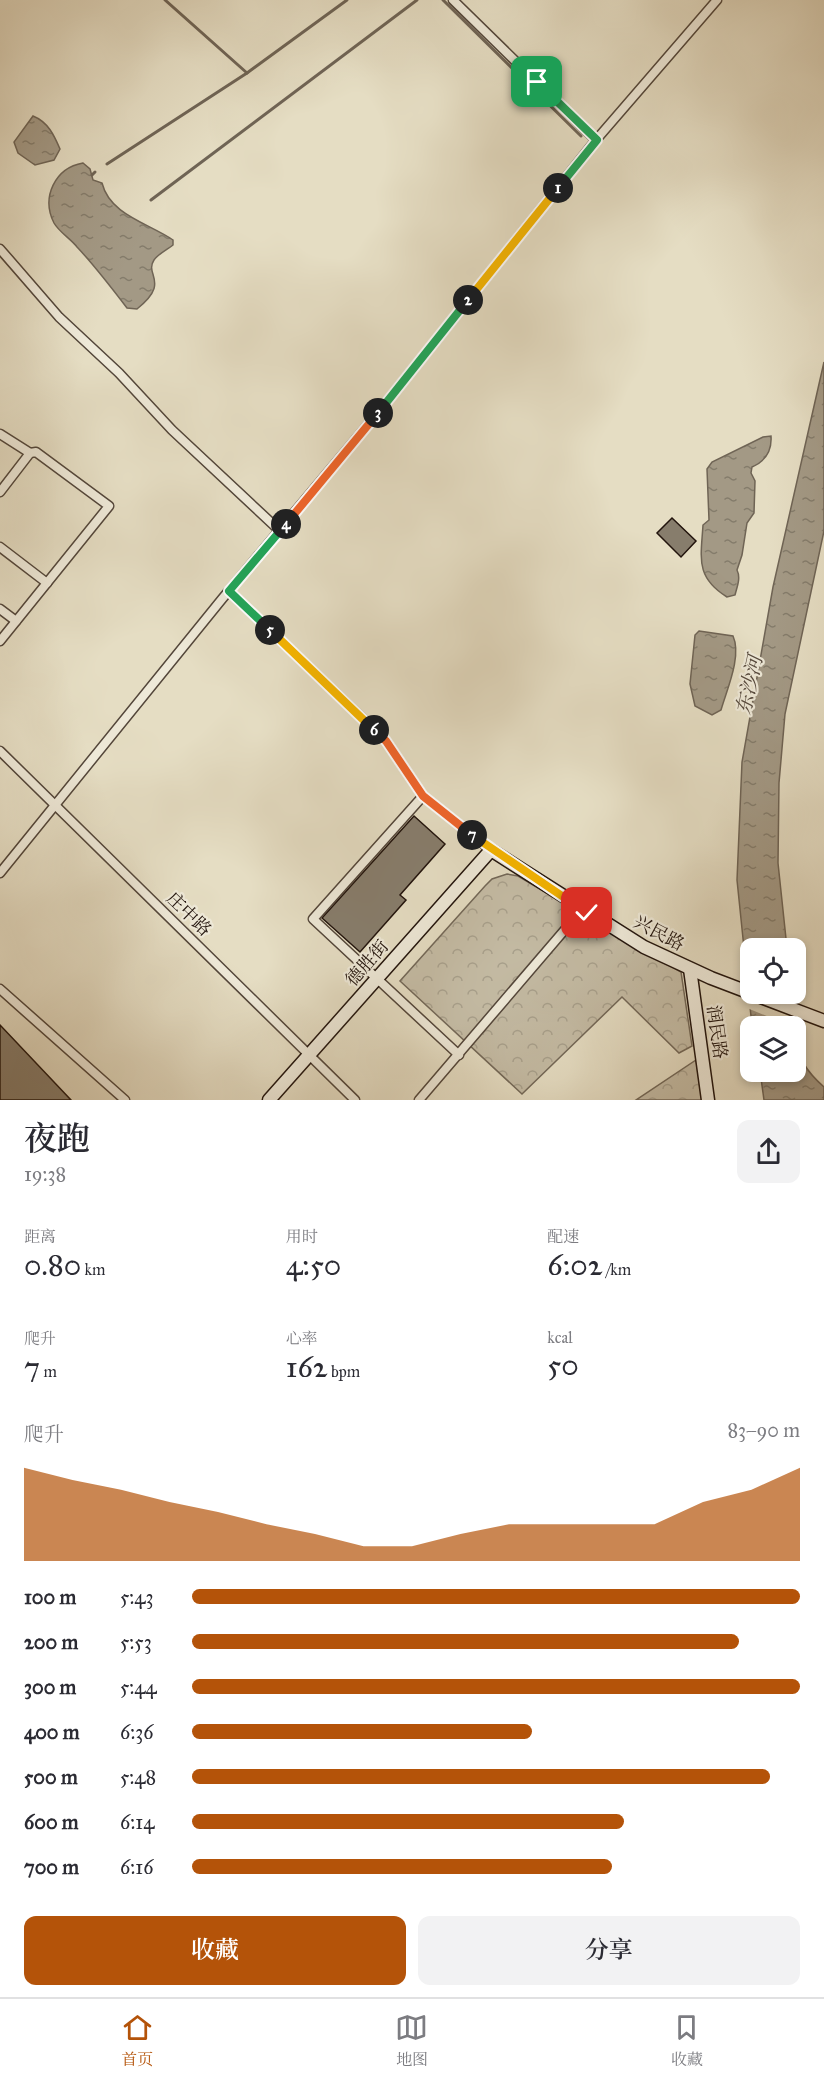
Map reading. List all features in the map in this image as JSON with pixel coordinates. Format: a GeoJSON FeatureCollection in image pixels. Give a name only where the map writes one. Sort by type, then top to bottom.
{"type":"FeatureCollection","features":[{"type":"Feature","properties":{"kind":"street"},"geometry":{"type":"LineString","coordinates":[[453,0],[597,140]]}},
{"type":"Feature","properties":{"kind":"street"},"geometry":{"type":"LineString","coordinates":[[0,873],[597,140],[717,0]]}},
{"type":"Feature","properties":{"kind":"street"},"geometry":{"type":"LineString","coordinates":[[0,249],[59,317],[119,373],[172,430],[280,531]]}},
{"type":"Feature","properties":{"kind":"street"},"geometry":{"type":"LineString","coordinates":[[0,434],[30,453],[36,452],[109,506],[0,641]]}},
{"type":"Feature","properties":{"kind":"street"},"geometry":{"type":"LineString","coordinates":[[0,492],[30,453]]}},
{"type":"Feature","properties":{"kind":"street"},"geometry":{"type":"LineString","coordinates":[[0,547],[47,583]]}},
{"type":"Feature","properties":{"kind":"street"},"geometry":{"type":"LineString","coordinates":[[229,591],[386,741],[423,796],[491,850]]}},
{"type":"Feature","properties":{"kind":"street"},"geometry":{"type":"LineString","coordinates":[[0,609],[16,621]]}},
{"type":"Feature","properties":{"kind":"street","name":"庄中路"},"geometry":{"type":"LineString","coordinates":[[0,751],[355,1100]]}},
{"type":"Feature","properties":{"kind":"street"},"geometry":{"type":"LineString","coordinates":[[423,796],[313,919],[459,1055]]}},
{"type":"Feature","properties":{"kind":"street","name":"兴民路"},"geometry":{"type":"LineString","coordinates":[[491,850],[644,947],[711,978],[820,1020]]}},
{"type":"Feature","properties":{"kind":"street","name":"德胜街"},"geometry":{"type":"LineString","coordinates":[[269,1100],[491,850]]}},
{"type":"Feature","properties":{"kind":"street"},"geometry":{"type":"LineString","coordinates":[[420,1099],[568,926],[576,905]]}},
{"type":"Feature","properties":{"kind":"street","name":"润民路"},"geometry":{"type":"LineString","coordinates":[[690,969],[708,1100]]}},
{"type":"Feature","properties":{"kind":"street"},"geometry":{"type":"LineString","coordinates":[[0,989],[125,1100]]}},
{"type":"Feature","properties":{"kind":"green space"},"geometry":{"type":"Polygon","coordinates":[[[507,874],[518,876],[681,972],[692,1046],[679,1053],[622,997],[522,1094],[400,981],[492,879],[507,874]]]}},
{"type":"Feature","properties":{"kind":"green space"},"geometry":{"type":"Polygon","coordinates":[[[696,1060],[702,1100],[636,1100],[696,1060]]]}},
{"type":"Feature","properties":{"kind":"water"},"geometry":{"type":"Polygon","coordinates":[[[33,116],[47,125],[60,149],[54,160],[35,165],[18,153],[14,142],[33,116]]]}},
{"type":"Feature","properties":{"kind":"water"},"geometry":{"type":"Polygon","coordinates":[[[83,163],[90,169],[93,180],[102,183],[106,194],[121,211],[173,240],[173,245],[154,260],[152,265],[155,280],[153,292],[137,309],[127,308],[90,262],[54,223],[50,213],[50,194],[58,177],[73,166],[83,163]]]}},
{"type":"Feature","properties":{"kind":"water"},"geometry":{"type":"Polygon","coordinates":[[[824,362],[824,531],[785,714],[779,783],[778,863],[786,938],[743,938],[737,880],[742,762],[773,587],[824,362]]]}},
{"type":"Feature","properties":{"kind":"water"},"geometry":{"type":"Polygon","coordinates":[[[771,436],[767,455],[752,467],[751,473],[755,481],[754,513],[747,523],[737,570],[739,579],[735,595],[727,597],[709,582],[702,566],[703,525],[709,520],[707,469],[712,462],[763,437],[771,436]]]}},
{"type":"Feature","properties":{"kind":"water"},"geometry":{"type":"Polygon","coordinates":[[[699,631],[733,636],[735,644],[733,673],[721,710],[712,715],[695,706],[690,684],[695,635],[699,631]]]}},
{"type":"Feature","properties":{"kind":"water"},"geometry":{"type":"Polygon","coordinates":[[[750,1004],[765,1004],[781,1016],[751,1016],[750,1004]]]}},
{"type":"Feature","properties":{"kind":"water"},"geometry":{"type":"Polygon","coordinates":[[[806,1067],[824,1087],[824,1100],[764,1100],[762,1082],[806,1082],[806,1067]]]}},
{"type":"Feature","properties":{"kind":"pier"},"geometry":{"type":"Polygon","coordinates":[[[747,1004],[795,1004],[796,1016],[767,1016],[747,1008],[747,1004]]]}},
{"type":"Feature","properties":{"kind":"building"},"geometry":{"type":"Polygon","coordinates":[[[672,518],[696,541],[681,557],[657,533],[672,518]]]}},
{"type":"Feature","properties":{"kind":"building"},"geometry":{"type":"Polygon","coordinates":[[[414,816],[445,844],[400,895],[406,900],[360,952],[322,918],[414,816]]]}},
{"type":"Feature","properties":{"kind":"building"},"geometry":{"type":"Polygon","coordinates":[[[0,1025],[71,1100],[0,1100],[0,1025]]]}},
{"type":"Feature","properties":{"kind":"waterway"},"geometry":{"type":"LineString","coordinates":[[165,0],[247,73]]}},
{"type":"Feature","properties":{"kind":"waterway"},"geometry":{"type":"LineString","coordinates":[[107,164],[247,73],[347,0]]}},
{"type":"Feature","properties":{"kind":"waterway"},"geometry":{"type":"LineString","coordinates":[[151,200],[417,0]]}},
{"type":"Feature","properties":{"kind":"waterway"},"geometry":{"type":"LineString","coordinates":[[443,0],[581,136]]}},
{"type":"Feature","properties":{"kind":"waterway"},"geometry":{"type":"LineString","coordinates":[[92,175],[95,172]]}},
{"type":"Feature","properties":{"kind":"route"},"geometry":{"type":"LineString","coordinates":[[537,82],[597,140],[381,409],[229,591],[386,741],[423,796],[491,850],[587,913]]}},
{"type":"Feature","properties":{"kind":"water label","name":"东沙河"},"geometry":{"type":"Point","coordinates":[749,685]}}]}
